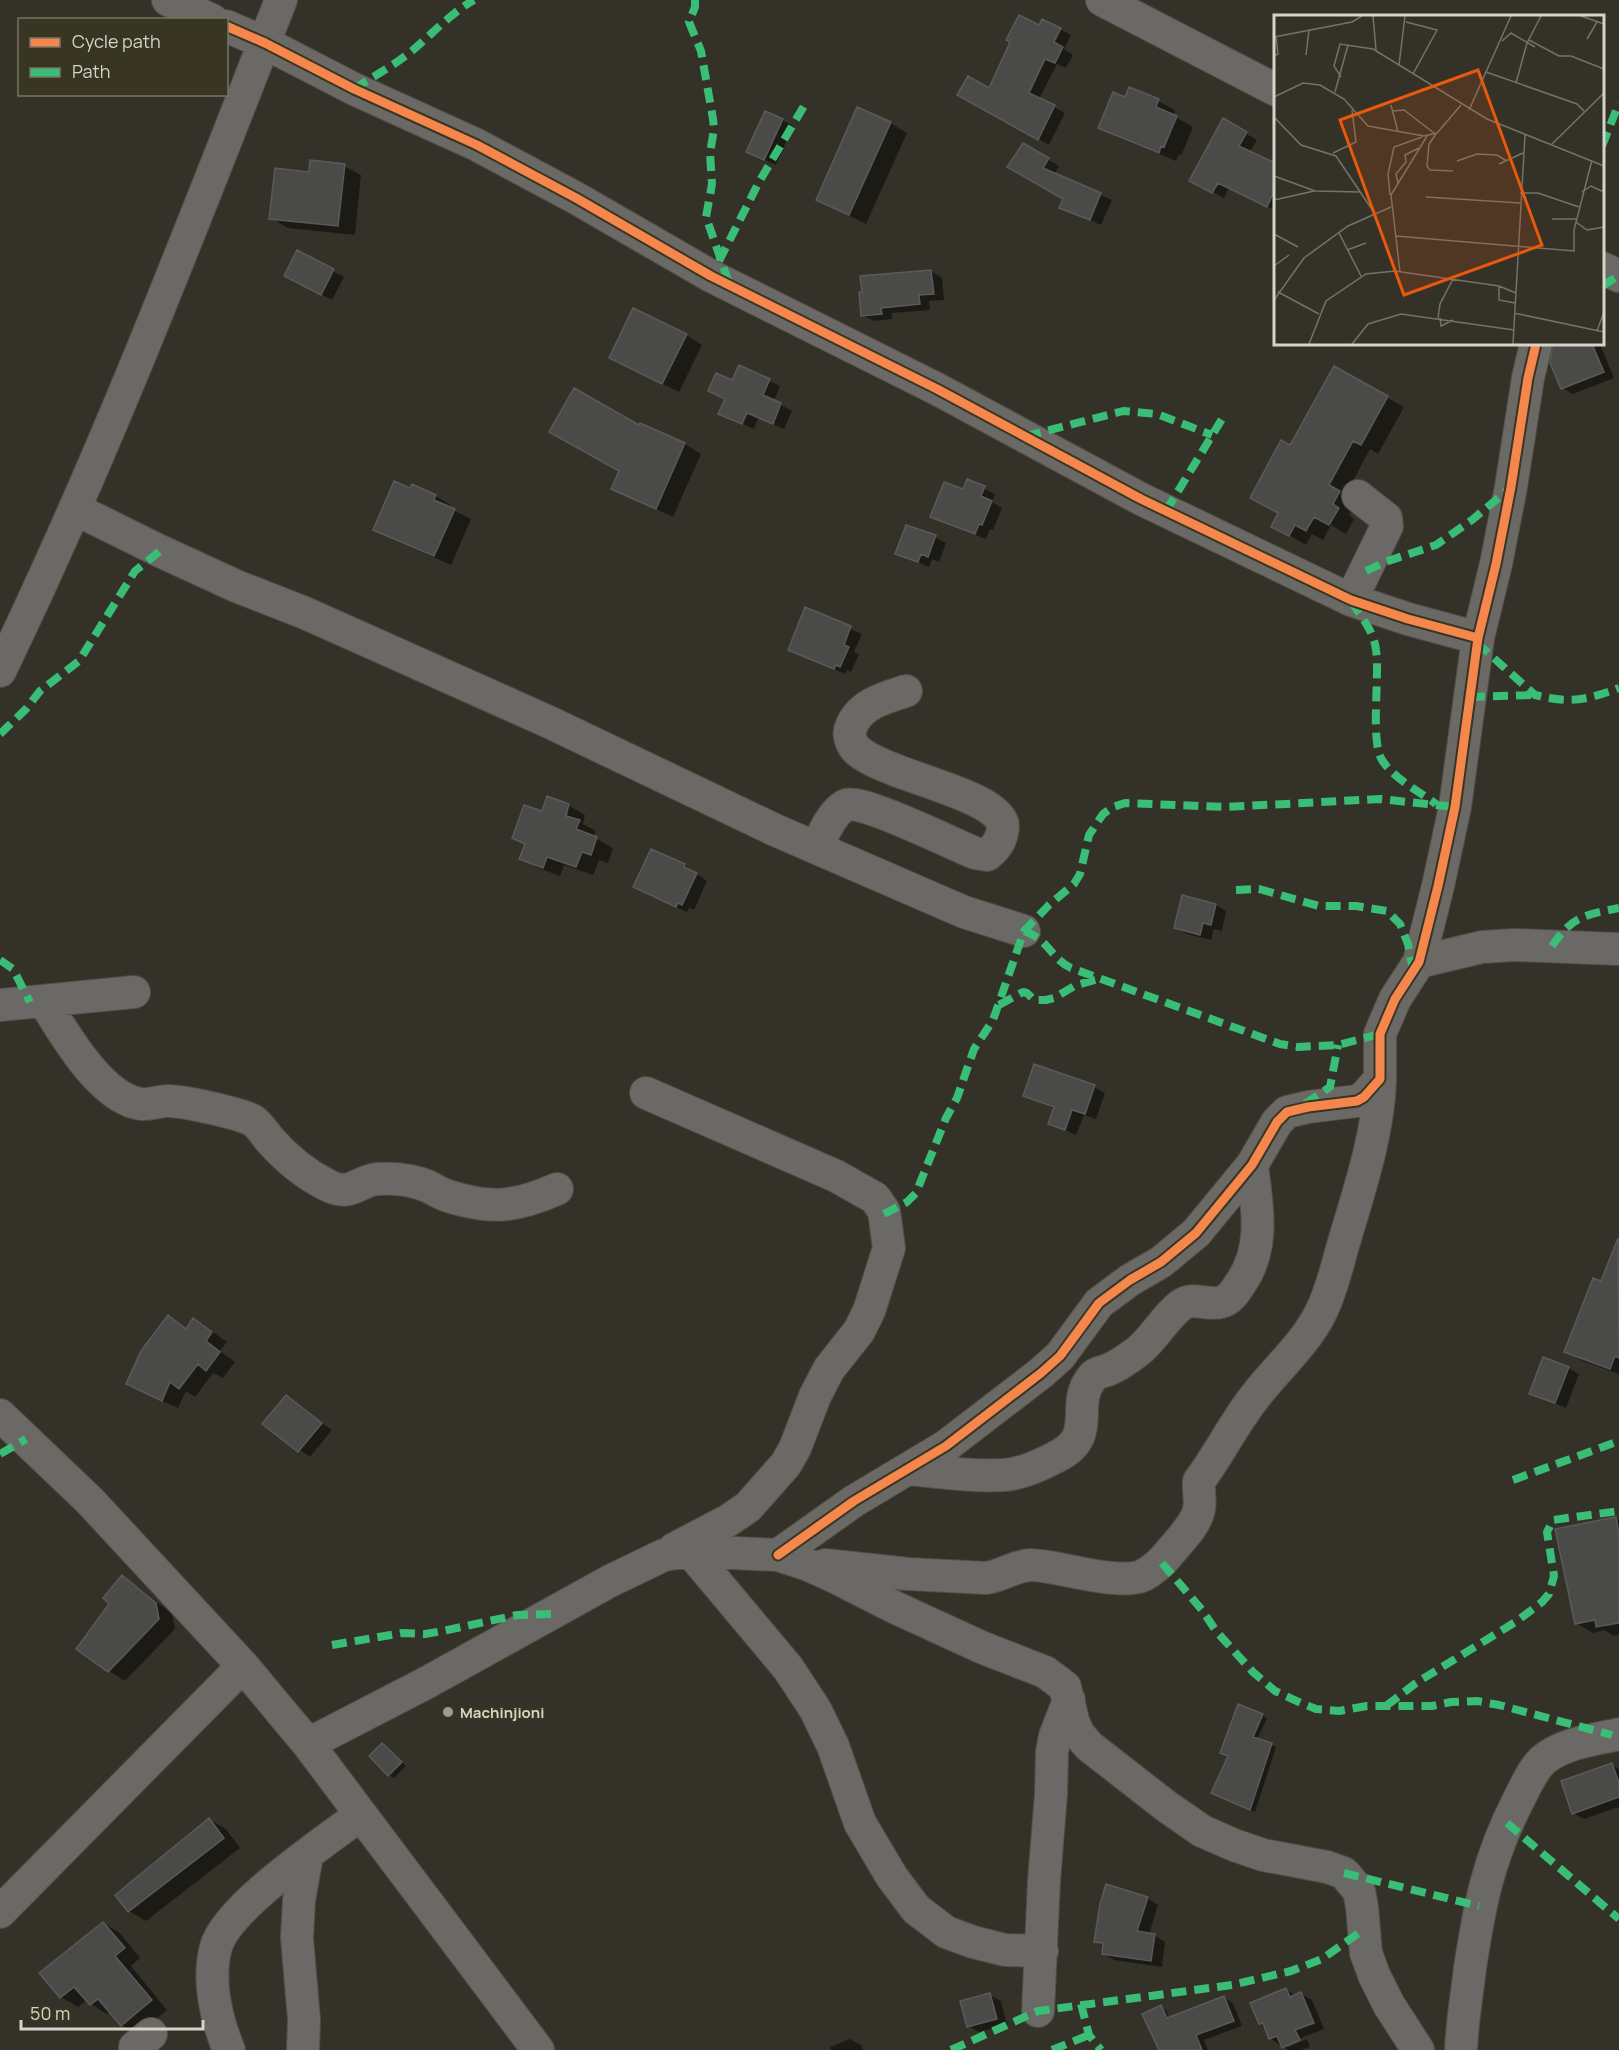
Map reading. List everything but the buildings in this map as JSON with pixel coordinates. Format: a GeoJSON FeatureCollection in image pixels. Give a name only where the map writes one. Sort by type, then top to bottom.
{"type":"FeatureCollection","features":[{"type":"Feature","properties":{"kind":"street"},"geometry":{"type":"LineString","coordinates":[[168,0],[208,18]]}},
{"type":"Feature","properties":{"kind":"street"},"geometry":{"type":"LineString","coordinates":[[0,671],[13,614],[75,509],[174,275],[281,0]]}},
{"type":"Feature","properties":{"kind":"street"},"geometry":{"type":"LineString","coordinates":[[1102,0],[1192,49],[1274,90]]}},
{"type":"Feature","properties":{"kind":"street"},"geometry":{"type":"LineString","coordinates":[[228,27],[265,43],[354,89],[477,145],[576,198],[711,276],[937,389],[1141,499],[1351,600],[1408,619],[1478,638]]}},
{"type":"Feature","properties":{"kind":"street"},"geometry":{"type":"LineString","coordinates":[[1604,269],[1619,276]]}},
{"type":"Feature","properties":{"kind":"street"},"geometry":{"type":"LineString","coordinates":[[677,1553],[792,1560],[957,1577],[997,1577],[1018,1567],[1030,1565],[1093,1575],[1131,1578],[1142,1576],[1162,1563],[1195,1518],[1200,1508],[1199,1481],[1246,1409],[1276,1370],[1301,1343],[1320,1313],[1333,1280],[1380,1104],[1380,1034],[1395,999],[1419,962],[1455,807],[1478,638],[1498,553],[1536,345]]}},
{"type":"Feature","properties":{"kind":"street"},"geometry":{"type":"LineString","coordinates":[[1351,600],[1387,526],[1386,518],[1358,496]]}},
{"type":"Feature","properties":{"kind":"street"},"geometry":{"type":"LineString","coordinates":[[75,509],[160,551],[549,722],[737,813],[954,908],[1006,927],[1024,931]]}},
{"type":"Feature","properties":{"kind":"street"},"geometry":{"type":"LineString","coordinates":[[817,847],[835,815],[846,805],[855,804],[891,816],[975,853],[987,855],[1001,839],[1002,820],[993,811],[943,787],[868,758],[856,750],[851,742],[849,730],[864,709],[879,699],[906,691]]}},
{"type":"Feature","properties":{"kind":"street"},"geometry":{"type":"LineString","coordinates":[[1419,962],[1462,951],[1504,946],[1552,946],[1618,951]]}},
{"type":"Feature","properties":{"kind":"street"},"geometry":{"type":"LineString","coordinates":[[0,1005],[134,992]]}},
{"type":"Feature","properties":{"kind":"street"},"geometry":{"type":"LineString","coordinates":[[44,1001],[63,1033],[101,1081],[127,1101],[142,1104],[180,1102],[253,1121],[307,1174],[329,1186],[345,1190],[376,1179],[412,1181],[446,1195],[484,1205],[530,1201],[557,1189]]}},
{"type":"Feature","properties":{"kind":"street"},"geometry":{"type":"LineString","coordinates":[[792,1560],[854,1501],[946,1446],[1060,1356],[1099,1303],[1130,1280],[1161,1262],[1196,1233],[1252,1165],[1277,1122],[1287,1112],[1357,1101],[1364,1097],[1380,1078]]}},
{"type":"Feature","properties":{"kind":"street"},"geometry":{"type":"LineString","coordinates":[[308,1744],[426,1683],[610,1581],[677,1553],[748,1507],[786,1464],[795,1448],[811,1404],[829,1369],[859,1331],[869,1311],[889,1248],[884,1211],[875,1198],[836,1176],[646,1093]]}},
{"type":"Feature","properties":{"kind":"street"},"geometry":{"type":"LineString","coordinates":[[909,1469],[1006,1475],[1032,1468],[1058,1457],[1075,1444],[1081,1432],[1084,1397],[1089,1381],[1096,1373],[1110,1369],[1139,1351],[1182,1304],[1198,1301],[1219,1303],[1231,1297],[1243,1280],[1253,1258],[1258,1234],[1252,1165]]}},
{"type":"Feature","properties":{"kind":"street"},"geometry":{"type":"LineString","coordinates":[[0,1415],[90,1501],[243,1666],[308,1744],[538,2050]]}},
{"type":"Feature","properties":{"kind":"street"},"geometry":{"type":"LineString","coordinates":[[677,1553],[788,1668],[815,1708],[833,1746],[860,1823],[892,1877],[916,1909],[946,1932],[973,1942],[1005,1950],[1042,1951]]}},
{"type":"Feature","properties":{"kind":"street"},"geometry":{"type":"LineString","coordinates":[[792,1560],[981,1647],[1045,1672],[1065,1687],[1078,1733],[1089,1746],[1166,1806],[1202,1830],[1263,1855],[1327,1867],[1344,1873],[1359,1891],[1366,1953],[1374,1975],[1389,2005],[1418,2050]]}},
{"type":"Feature","properties":{"kind":"street"},"geometry":{"type":"LineString","coordinates":[[0,1912],[243,1666]]}},
{"type":"Feature","properties":{"kind":"street"},"geometry":{"type":"LineString","coordinates":[[1038,2012],[1052,1752],[1055,1736],[1069,1700]]}},
{"type":"Feature","properties":{"kind":"street"},"geometry":{"type":"LineString","coordinates":[[1461,2050],[1479,1906],[1494,1852],[1507,1822],[1531,1775],[1541,1762],[1555,1752],[1578,1743],[1619,1734]]}},
{"type":"Feature","properties":{"kind":"street"},"geometry":{"type":"LineString","coordinates":[[229,2050],[221,2030],[212,1974],[216,1946],[224,1928],[259,1892],[360,1815]]}},
{"type":"Feature","properties":{"kind":"street"},"geometry":{"type":"LineString","coordinates":[[303,2050],[304,2020],[297,1938],[298,1900],[307,1856]]}},
{"type":"Feature","properties":{"kind":"marked path"},"geometry":{"type":"LineString","coordinates":[[354,89],[392,66],[450,17],[474,0]]}},
{"type":"Feature","properties":{"kind":"marked path"},"geometry":{"type":"LineString","coordinates":[[695,0],[695,7],[689,22],[701,51],[714,129],[710,153],[712,184],[706,217],[730,286]]}},
{"type":"Feature","properties":{"kind":"marked path"},"geometry":{"type":"LineString","coordinates":[[1604,141],[1619,103]]}},
{"type":"Feature","properties":{"kind":"marked path"},"geometry":{"type":"LineString","coordinates":[[719,261],[759,182],[804,106]]}},
{"type":"Feature","properties":{"kind":"marked path"},"geometry":{"type":"LineString","coordinates":[[1604,285],[1618,276]]}},
{"type":"Feature","properties":{"kind":"marked path"},"geometry":{"type":"LineString","coordinates":[[1026,436],[1123,411],[1157,414],[1212,435]]}},
{"type":"Feature","properties":{"kind":"marked path"},"geometry":{"type":"LineString","coordinates":[[1166,511],[1222,419]]}},
{"type":"Feature","properties":{"kind":"marked path"},"geometry":{"type":"LineString","coordinates":[[1366,571],[1385,562],[1436,545],[1472,520],[1509,489]]}},
{"type":"Feature","properties":{"kind":"marked path"},"geometry":{"type":"LineString","coordinates":[[0,734],[26,709],[40,691],[79,661],[135,571],[160,551]]}},
{"type":"Feature","properties":{"kind":"marked path"},"geometry":{"type":"LineString","coordinates":[[1351,601],[1375,643],[1378,751],[1387,767],[1400,779],[1436,804]]}},
{"type":"Feature","properties":{"kind":"marked path"},"geometry":{"type":"LineString","coordinates":[[1477,643],[1535,695],[1569,700],[1619,688]]}},
{"type":"Feature","properties":{"kind":"marked path"},"geometry":{"type":"LineString","coordinates":[[1470,697],[1535,695]]}},
{"type":"Feature","properties":{"kind":"marked path"},"geometry":{"type":"LineString","coordinates":[[884,1214],[907,1202],[916,1193],[946,1118],[957,1098],[974,1049],[993,1020],[1024,931],[1049,905],[1074,884],[1080,874],[1089,835],[1103,814],[1125,803],[1225,807],[1380,799],[1455,807]]}},
{"type":"Feature","properties":{"kind":"marked path"},"geometry":{"type":"LineString","coordinates":[[1236,890],[1259,889],[1319,906],[1356,906],[1387,911],[1400,924],[1408,944],[1413,971]]}},
{"type":"Feature","properties":{"kind":"marked path"},"geometry":{"type":"LineString","coordinates":[[1552,946],[1566,928],[1580,918],[1619,908]]}},
{"type":"Feature","properties":{"kind":"marked path"},"geometry":{"type":"LineString","coordinates":[[1024,931],[1039,939],[1058,959],[1071,968],[1280,1044],[1298,1047],[1338,1045],[1380,1034]]}},
{"type":"Feature","properties":{"kind":"marked path"},"geometry":{"type":"LineString","coordinates":[[0,960],[13,969],[30,1002]]}},
{"type":"Feature","properties":{"kind":"marked path"},"geometry":{"type":"LineString","coordinates":[[999,1005],[1023,992],[1034,1000],[1054,998],[1076,985],[1099,979]]}},
{"type":"Feature","properties":{"kind":"marked path"},"geometry":{"type":"LineString","coordinates":[[1305,1104],[1330,1087],[1338,1045]]}},
{"type":"Feature","properties":{"kind":"marked path"},"geometry":{"type":"LineString","coordinates":[[0,1454],[26,1439]]}},
{"type":"Feature","properties":{"kind":"marked path"},"geometry":{"type":"LineString","coordinates":[[1513,1480],[1619,1441]]}},
{"type":"Feature","properties":{"kind":"marked path"},"geometry":{"type":"LineString","coordinates":[[1386,1706],[1416,1683],[1517,1621],[1542,1602],[1549,1594],[1554,1576],[1547,1532],[1553,1520],[1619,1511]]}},
{"type":"Feature","properties":{"kind":"marked path"},"geometry":{"type":"LineString","coordinates":[[1162,1563],[1202,1610],[1216,1631],[1253,1672],[1275,1691],[1316,1709],[1339,1711],[1367,1706],[1432,1706],[1451,1702],[1477,1701],[1612,1735]]}},
{"type":"Feature","properties":{"kind":"marked path"},"geometry":{"type":"LineString","coordinates":[[332,1645],[402,1633],[425,1634],[517,1615],[551,1614]]}},
{"type":"Feature","properties":{"kind":"marked path"},"geometry":{"type":"LineString","coordinates":[[1507,1823],[1619,1919]]}},
{"type":"Feature","properties":{"kind":"marked path"},"geometry":{"type":"LineString","coordinates":[[1344,1873],[1479,1906]]}},
{"type":"Feature","properties":{"kind":"marked path"},"geometry":{"type":"LineString","coordinates":[[951,2050],[1038,2011],[1232,1985],[1291,1971],[1322,1959],[1363,1930]]}},
{"type":"Feature","properties":{"kind":"marked path"},"geometry":{"type":"LineString","coordinates":[[1081,2004],[1089,2035],[1101,2050]]}},
{"type":"Feature","properties":{"kind":"marked path"},"geometry":{"type":"LineString","coordinates":[[1052,2050],[1089,2035]]}},
{"type":"Feature","properties":{"kind":"cycle path"},"geometry":{"type":"LineString","coordinates":[[228,27],[265,43],[354,89],[477,145],[576,198],[711,276],[937,389],[1141,499],[1351,600],[1408,619],[1478,638]]}},
{"type":"Feature","properties":{"kind":"cycle path"},"geometry":{"type":"LineString","coordinates":[[778,1555],[854,1501],[946,1446],[1041,1373],[1060,1356],[1099,1303],[1130,1280],[1161,1262],[1196,1233],[1252,1165],[1277,1122],[1287,1112],[1357,1101],[1364,1097],[1380,1079],[1380,1034],[1395,999],[1419,962],[1455,807],[1478,638],[1496,564],[1536,345]]}},
{"type":"Feature","properties":{"kind":"place","name":"Machinjioni"},"geometry":{"type":"Point","coordinates":[448,1712]}}]}
